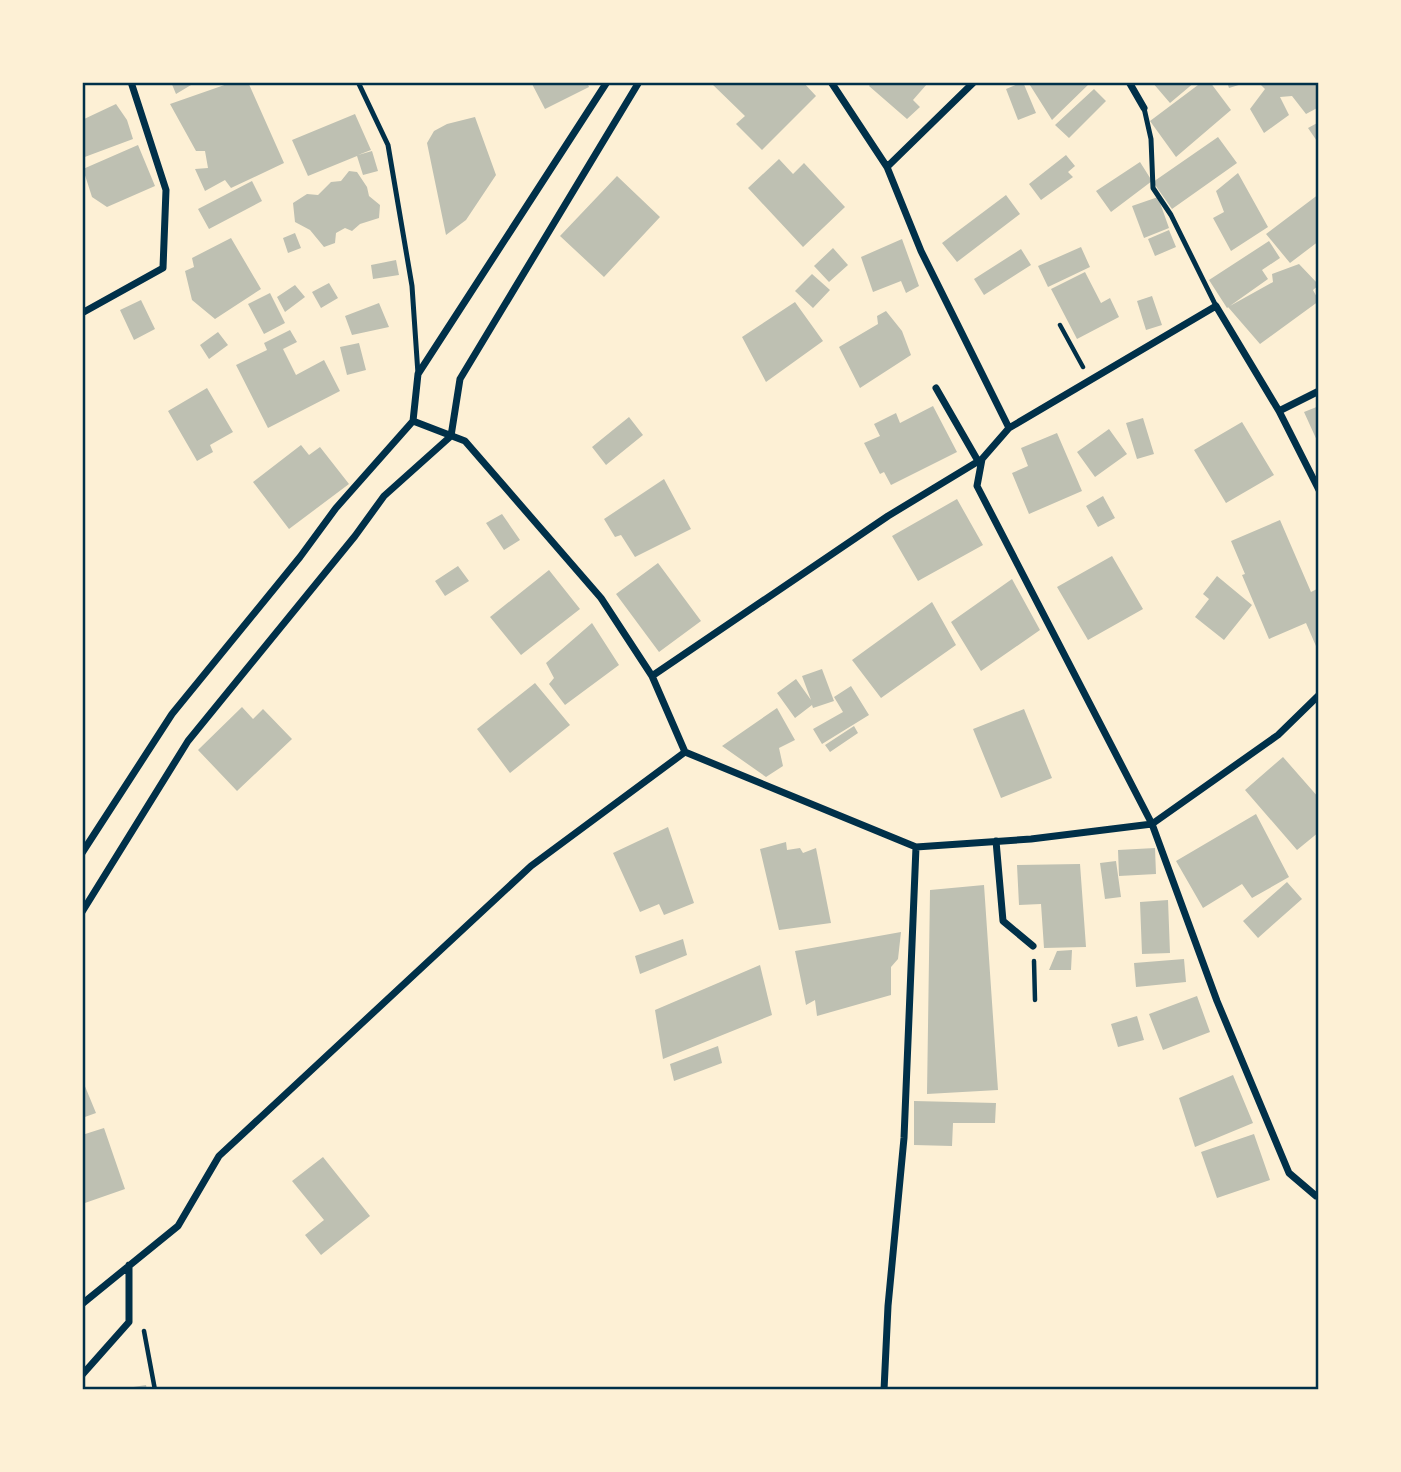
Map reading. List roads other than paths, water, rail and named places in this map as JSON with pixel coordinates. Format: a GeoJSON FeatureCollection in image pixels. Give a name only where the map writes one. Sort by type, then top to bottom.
{"type":"FeatureCollection","features":[{"type":"Feature","properties":{"kind":"street"},"geometry":{"type":"LineString","coordinates":[[82,313],[163,268],[166,190],[131,82]]}},
{"type":"Feature","properties":{"kind":"street"},"geometry":{"type":"LineString","coordinates":[[82,853],[172,714],[300,558],[336,508],[413,421],[418,374],[607,82]]}},
{"type":"Feature","properties":{"kind":"street"},"geometry":{"type":"LineString","coordinates":[[82,912],[188,741],[355,536],[384,496],[451,436],[460,379],[639,82]]}},
{"type":"Feature","properties":{"kind":"street"},"geometry":{"type":"LineString","coordinates":[[831,82],[887,167],[921,251],[1009,428]]}},
{"type":"Feature","properties":{"kind":"street"},"geometry":{"type":"LineString","coordinates":[[887,167],[974,82]]}},
{"type":"Feature","properties":{"kind":"street"},"geometry":{"type":"LineString","coordinates":[[1129,82],[1144,108]]}},
{"type":"Feature","properties":{"kind":"street"},"geometry":{"type":"LineString","coordinates":[[652,676],[888,516],[980,460],[1009,428],[1216,306],[1279,411],[1319,490]]}},
{"type":"Feature","properties":{"kind":"street"},"geometry":{"type":"LineString","coordinates":[[936,387],[980,460],[977,486],[1152,824],[1217,1001],[1289,1173],[1319,1195]]}},
{"type":"Feature","properties":{"kind":"street"},"geometry":{"type":"LineString","coordinates":[[1279,411],[1319,391]]}},
{"type":"Feature","properties":{"kind":"street"},"geometry":{"type":"LineString","coordinates":[[413,421],[464,441],[601,598],[652,676],[685,752],[916,847],[1152,824],[1278,735],[1319,695]]}},
{"type":"Feature","properties":{"kind":"street"},"geometry":{"type":"LineString","coordinates":[[82,1304],[178,1226],[219,1156],[531,866],[685,752]]}},
{"type":"Feature","properties":{"kind":"street"},"geometry":{"type":"LineString","coordinates":[[996,841],[1003,921],[1033,946]]}},
{"type":"Feature","properties":{"kind":"street"},"geometry":{"type":"LineString","coordinates":[[884,1390],[888,1306],[904,1138],[916,847]]}},
{"type":"Feature","properties":{"kind":"street"},"geometry":{"type":"LineString","coordinates":[[82,1375],[129,1322],[129,1265]]}},
{"type":"Feature","properties":{"kind":"lane"},"geometry":{"type":"LineString","coordinates":[[358,82],[388,145],[412,286],[418,374]]}},
{"type":"Feature","properties":{"kind":"lane"},"geometry":{"type":"LineString","coordinates":[[1144,108],[1151,139],[1153,188],[1171,215],[1216,306]]}}]}
